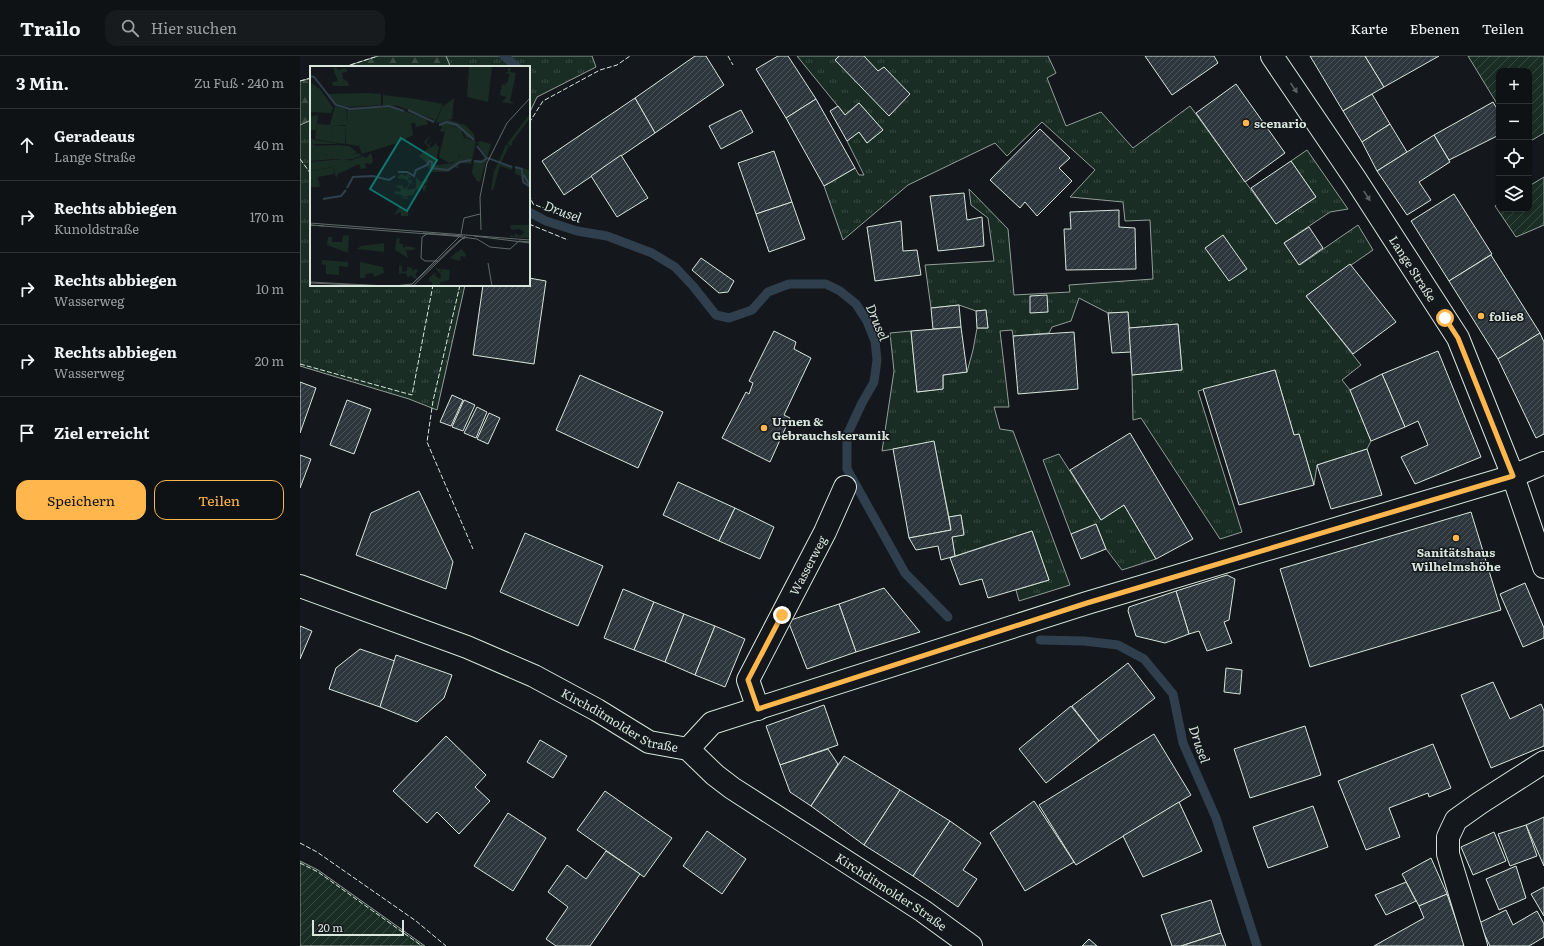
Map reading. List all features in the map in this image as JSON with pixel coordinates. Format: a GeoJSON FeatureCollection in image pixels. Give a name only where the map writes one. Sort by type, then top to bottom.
{"type":"FeatureCollection","features":[{"type":"Feature","properties":{"kind":"street","name":"Lange Straße"},"geometry":{"type":"LineString","coordinates":[[1272,56],[1356,180],[1458,338],[1513,476],[1544,567]]}},
{"type":"Feature","properties":{"kind":"street"},"geometry":{"type":"LineString","coordinates":[[688,749],[712,723],[1087,603],[1513,476],[1544,463]]}},
{"type":"Feature","properties":{"kind":"street","name":"Wasserweg"},"geometry":{"type":"LineString","coordinates":[[758,709],[748,680],[825,532],[845,487]]}},
{"type":"Feature","properties":{"kind":"street","name":"Kirchditmolder Straße"},"geometry":{"type":"LineString","coordinates":[[300,586],[467,647],[534,676],[597,710],[649,742],[688,749],[715,775],[732,788],[923,911],[970,946]]}},
{"type":"Feature","properties":{"kind":"street"},"geometry":{"type":"LineString","coordinates":[[1476,946],[1448,854],[1448,837],[1456,820],[1544,762]]}},
{"type":"Feature","properties":{"kind":"green space"},"geometry":{"type":"Polygon","coordinates":[[[378,56],[446,56],[450,66],[347,66],[378,56]]]}},
{"type":"Feature","properties":{"kind":"green space"},"geometry":{"type":"Polygon","coordinates":[[[446,56],[592,56],[596,67],[537,97],[530,112],[530,66],[450,66],[446,56]]]}},
{"type":"Feature","properties":{"kind":"green space"},"geometry":{"type":"Polygon","coordinates":[[[797,56],[1048,56],[1056,73],[1047,78],[1066,126],[1101,112],[1133,148],[1190,106],[1276,224],[1316,197],[1291,161],[1307,150],[1348,209],[1330,212],[1284,243],[1300,265],[1358,225],[1373,250],[1306,296],[1361,365],[1342,380],[1350,390],[1371,441],[1367,449],[1317,465],[1314,485],[1299,434],[1294,435],[1275,370],[1198,391],[1242,532],[1220,539],[1141,418],[1133,420],[1132,375],[1182,370],[1178,324],[1129,328],[1128,312],[1108,313],[1079,298],[1071,321],[1052,327],[1049,333],[1013,336],[1012,330],[1000,331],[1009,407],[994,407],[1000,429],[1013,431],[1070,585],[1019,601],[1016,590],[1049,580],[1032,531],[955,556],[952,537],[964,534],[961,515],[949,517],[934,442],[882,451],[894,371],[890,333],[911,331],[917,392],[943,389],[943,375],[967,372],[977,328],[988,328],[986,310],[976,311],[959,305],[931,308],[925,265],[994,261],[988,218],[971,205],[969,189],[1008,229],[1014,295],[1070,292],[1069,285],[1153,279],[1150,220],[1125,221],[1123,202],[1070,197],[1095,170],[1042,122],[1007,156],[995,143],[908,185],[843,240],[824,186],[855,168],[859,175],[864,175],[847,141],[859,132],[867,143],[883,130],[859,103],[845,115],[797,56]]]}},
{"type":"Feature","properties":{"kind":"green space"},"geometry":{"type":"Polygon","coordinates":[[[1468,56],[1544,56],[1544,133],[1532,140],[1532,68],[1496,68],[1496,102],[1468,56]]]}},
{"type":"Feature","properties":{"kind":"green space"},"geometry":{"type":"Polygon","coordinates":[[[310,78],[310,120],[300,125],[300,81],[310,78]]]}},
{"type":"Feature","properties":{"kind":"green space"},"geometry":{"type":"Polygon","coordinates":[[[310,120],[310,286],[465,286],[437,410],[409,399],[300,366],[300,125],[310,120]]]}},
{"type":"Feature","properties":{"kind":"green space"},"geometry":{"type":"Polygon","coordinates":[[[1544,177],[1544,225],[1516,237],[1499,212],[1532,212],[1532,184],[1544,177]]]}},
{"type":"Feature","properties":{"kind":"green space"},"geometry":{"type":"Polygon","coordinates":[[[1059,454],[1101,520],[1124,505],[1156,559],[1122,570],[1106,549],[1096,524],[1071,534],[1043,460],[1059,454]]]}},
{"type":"Feature","properties":{"kind":"green space"},"geometry":{"type":"Polygon","coordinates":[[[300,861],[318,870],[425,946],[300,946],[300,861]]]}},
{"type":"Feature","properties":{"kind":"building"},"geometry":{"type":"Polygon","coordinates":[[[695,56],[706,56],[724,85],[655,133],[635,98],[695,56]]]}},
{"type":"Feature","properties":{"kind":"building"},"geometry":{"type":"Polygon","coordinates":[[[778,56],[788,56],[816,99],[786,118],[756,69],[778,56]]]}},
{"type":"Feature","properties":{"kind":"building"},"geometry":{"type":"Polygon","coordinates":[[[839,56],[864,56],[878,71],[884,67],[910,94],[889,116],[835,60],[839,56]]]}},
{"type":"Feature","properties":{"kind":"building"},"geometry":{"type":"Polygon","coordinates":[[[1145,56],[1214,56],[1218,63],[1172,95],[1145,56]]]}},
{"type":"Feature","properties":{"kind":"building"},"geometry":{"type":"Polygon","coordinates":[[[1310,56],[1365,56],[1384,87],[1343,111],[1310,56]]]}},
{"type":"Feature","properties":{"kind":"building"},"geometry":{"type":"Polygon","coordinates":[[[1365,56],[1439,56],[1384,87],[1365,56]]]}},
{"type":"Feature","properties":{"kind":"building"},"geometry":{"type":"Polygon","coordinates":[[[1236,84],[1285,153],[1245,182],[1196,113],[1236,84]]]}},
{"type":"Feature","properties":{"kind":"building"},"geometry":{"type":"Polygon","coordinates":[[[1372,94],[1390,124],[1362,142],[1343,111],[1372,94]]]}},
{"type":"Feature","properties":{"kind":"building"},"geometry":{"type":"Polygon","coordinates":[[[635,98],[655,133],[564,195],[542,161],[635,98]]]}},
{"type":"Feature","properties":{"kind":"building"},"geometry":{"type":"Polygon","coordinates":[[[816,99],[855,168],[824,186],[786,118],[816,99]]]}},
{"type":"Feature","properties":{"kind":"building"},"geometry":{"type":"Polygon","coordinates":[[[1493,102],[1496,107],[1496,136],[1449,160],[1434,135],[1493,102]]]}},
{"type":"Feature","properties":{"kind":"building"},"geometry":{"type":"Polygon","coordinates":[[[859,103],[883,130],[867,143],[859,132],[847,141],[830,111],[838,106],[845,115],[859,103]]]}},
{"type":"Feature","properties":{"kind":"building"},"geometry":{"type":"Polygon","coordinates":[[[741,110],[753,132],[721,149],[709,126],[741,110]]]}},
{"type":"Feature","properties":{"kind":"building"},"geometry":{"type":"Polygon","coordinates":[[[1390,124],[1407,152],[1377,171],[1362,142],[1390,124]]]}},
{"type":"Feature","properties":{"kind":"building"},"geometry":{"type":"Polygon","coordinates":[[[1040,129],[1070,158],[1059,168],[1072,181],[1037,216],[1025,202],[1020,208],[990,180],[1040,129]]]}},
{"type":"Feature","properties":{"kind":"building"},"geometry":{"type":"Polygon","coordinates":[[[1434,135],[1450,162],[1419,182],[1431,200],[1407,215],[1377,171],[1434,135]]]}},
{"type":"Feature","properties":{"kind":"building"},"geometry":{"type":"Polygon","coordinates":[[[774,151],[792,202],[756,214],[738,163],[774,151]]]}},
{"type":"Feature","properties":{"kind":"building"},"geometry":{"type":"Polygon","coordinates":[[[621,155],[648,198],[617,217],[591,176],[621,155]]]}},
{"type":"Feature","properties":{"kind":"building"},"geometry":{"type":"Polygon","coordinates":[[[1291,161],[1316,197],[1276,224],[1251,188],[1291,161]]]}},
{"type":"Feature","properties":{"kind":"building"},"geometry":{"type":"Polygon","coordinates":[[[964,193],[967,220],[982,217],[984,246],[938,251],[930,196],[964,193]]]}},
{"type":"Feature","properties":{"kind":"building"},"geometry":{"type":"Polygon","coordinates":[[[1454,194],[1492,254],[1449,281],[1411,221],[1454,194]]]}},
{"type":"Feature","properties":{"kind":"building"},"geometry":{"type":"Polygon","coordinates":[[[792,202],[805,239],[769,252],[756,214],[792,202]]]}},
{"type":"Feature","properties":{"kind":"building"},"geometry":{"type":"Polygon","coordinates":[[[1119,210],[1119,227],[1135,228],[1136,269],[1066,270],[1064,229],[1071,229],[1070,212],[1119,210]]]}},
{"type":"Feature","properties":{"kind":"building"},"geometry":{"type":"Polygon","coordinates":[[[901,221],[903,251],[917,250],[921,275],[875,281],[867,227],[901,221]]]}},
{"type":"Feature","properties":{"kind":"building"},"geometry":{"type":"Polygon","coordinates":[[[1309,227],[1323,248],[1299,265],[1284,243],[1309,227]]]}},
{"type":"Feature","properties":{"kind":"building"},"geometry":{"type":"Polygon","coordinates":[[[1223,235],[1247,269],[1229,281],[1205,248],[1223,235]]]}},
{"type":"Feature","properties":{"kind":"building"},"geometry":{"type":"Polygon","coordinates":[[[1491,255],[1540,333],[1498,359],[1449,281],[1491,255]]]}},
{"type":"Feature","properties":{"kind":"building"},"geometry":{"type":"Polygon","coordinates":[[[701,258],[734,281],[728,292],[719,293],[692,270],[701,258]]]}},
{"type":"Feature","properties":{"kind":"building"},"geometry":{"type":"Polygon","coordinates":[[[1350,264],[1396,322],[1353,354],[1306,296],[1350,264]]]}},
{"type":"Feature","properties":{"kind":"building"},"geometry":{"type":"Polygon","coordinates":[[[530,278],[546,281],[534,364],[473,355],[483,286],[530,286],[530,278]]]}},
{"type":"Feature","properties":{"kind":"building"},"geometry":{"type":"Polygon","coordinates":[[[1047,295],[1048,312],[1030,313],[1030,296],[1047,295]]]}},
{"type":"Feature","properties":{"kind":"building"},"geometry":{"type":"Polygon","coordinates":[[[959,305],[961,327],[933,329],[931,308],[959,305]]]}},
{"type":"Feature","properties":{"kind":"building"},"geometry":{"type":"Polygon","coordinates":[[[986,310],[988,328],[977,328],[976,311],[986,310]]]}},
{"type":"Feature","properties":{"kind":"building"},"geometry":{"type":"Polygon","coordinates":[[[1128,312],[1131,352],[1112,353],[1108,313],[1128,312]]]}},
{"type":"Feature","properties":{"kind":"building"},"geometry":{"type":"Polygon","coordinates":[[[1178,324],[1182,370],[1132,375],[1129,328],[1178,324]]]}},
{"type":"Feature","properties":{"kind":"building"},"geometry":{"type":"Polygon","coordinates":[[[961,327],[967,372],[943,375],[943,389],[917,392],[911,331],[961,327]]]}},
{"type":"Feature","properties":{"kind":"building"},"geometry":{"type":"Polygon","coordinates":[[[774,331],[796,342],[794,349],[811,358],[784,415],[790,418],[770,462],[722,438],[746,392],[749,394],[753,383],[749,381],[774,331]]]}},
{"type":"Feature","properties":{"kind":"building"},"geometry":{"type":"Polygon","coordinates":[[[1074,332],[1078,389],[1018,394],[1013,336],[1074,332]]]}},
{"type":"Feature","properties":{"kind":"building"},"geometry":{"type":"Polygon","coordinates":[[[1540,333],[1544,342],[1544,434],[1536,438],[1498,359],[1540,333]]]}},
{"type":"Feature","properties":{"kind":"building"},"geometry":{"type":"Polygon","coordinates":[[[1438,351],[1481,457],[1415,484],[1401,457],[1428,445],[1418,421],[1405,427],[1382,374],[1438,351]]]}},
{"type":"Feature","properties":{"kind":"building"},"geometry":{"type":"Polygon","coordinates":[[[1275,370],[1294,435],[1299,434],[1314,485],[1239,505],[1203,389],[1275,370]]]}},
{"type":"Feature","properties":{"kind":"building"},"geometry":{"type":"Polygon","coordinates":[[[1382,374],[1405,427],[1371,441],[1350,390],[1382,374]]]}},
{"type":"Feature","properties":{"kind":"building"},"geometry":{"type":"Polygon","coordinates":[[[580,375],[663,412],[638,468],[556,430],[580,375]]]}},
{"type":"Feature","properties":{"kind":"building"},"geometry":{"type":"Polygon","coordinates":[[[300,382],[316,388],[300,433],[300,382]]]}},
{"type":"Feature","properties":{"kind":"building"},"geometry":{"type":"Polygon","coordinates":[[[452,395],[463,400],[451,426],[440,422],[452,395]]]}},
{"type":"Feature","properties":{"kind":"building"},"geometry":{"type":"Polygon","coordinates":[[[347,400],[371,409],[354,454],[330,445],[347,400]]]}},
{"type":"Feature","properties":{"kind":"building"},"geometry":{"type":"Polygon","coordinates":[[[464,400],[475,405],[463,431],[452,427],[464,400]]]}},
{"type":"Feature","properties":{"kind":"building"},"geometry":{"type":"Polygon","coordinates":[[[477,407],[487,412],[476,438],[464,433],[477,407]]]}},
{"type":"Feature","properties":{"kind":"building"},"geometry":{"type":"Polygon","coordinates":[[[489,413],[500,418],[488,444],[477,439],[489,413]]]}},
{"type":"Feature","properties":{"kind":"building"},"geometry":{"type":"Polygon","coordinates":[[[1130,433],[1193,539],[1156,559],[1124,505],[1101,520],[1070,470],[1130,433]]]}},
{"type":"Feature","properties":{"kind":"building"},"geometry":{"type":"Polygon","coordinates":[[[934,441],[951,530],[909,538],[893,449],[934,441]]]}},
{"type":"Feature","properties":{"kind":"building"},"geometry":{"type":"Polygon","coordinates":[[[1367,449],[1382,495],[1331,509],[1317,465],[1367,449]]]}},
{"type":"Feature","properties":{"kind":"building"},"geometry":{"type":"Polygon","coordinates":[[[300,455],[311,459],[300,488],[300,455]]]}},
{"type":"Feature","properties":{"kind":"building"},"geometry":{"type":"Polygon","coordinates":[[[678,482],[735,508],[719,541],[663,515],[678,482]]]}},
{"type":"Feature","properties":{"kind":"building"},"geometry":{"type":"Polygon","coordinates":[[[419,491],[453,562],[446,589],[356,555],[371,513],[419,491]]]}},
{"type":"Feature","properties":{"kind":"building"},"geometry":{"type":"Polygon","coordinates":[[[735,508],[774,527],[760,559],[719,541],[735,508]]]}},
{"type":"Feature","properties":{"kind":"building"},"geometry":{"type":"Polygon","coordinates":[[[1471,512],[1501,610],[1310,667],[1280,569],[1471,512]]]}},
{"type":"Feature","properties":{"kind":"building"},"geometry":{"type":"Polygon","coordinates":[[[961,515],[964,535],[952,537],[955,556],[941,560],[938,546],[916,550],[909,538],[951,530],[949,517],[961,515]]]}},
{"type":"Feature","properties":{"kind":"building"},"geometry":{"type":"Polygon","coordinates":[[[1096,524],[1106,549],[1081,559],[1071,534],[1096,524]]]}},
{"type":"Feature","properties":{"kind":"building"},"geometry":{"type":"Polygon","coordinates":[[[1032,531],[1049,580],[988,598],[982,579],[960,585],[950,558],[1032,531]]]}},
{"type":"Feature","properties":{"kind":"building"},"geometry":{"type":"Polygon","coordinates":[[[525,533],[603,566],[578,626],[500,592],[525,533]]]}},
{"type":"Feature","properties":{"kind":"building"},"geometry":{"type":"Polygon","coordinates":[[[1227,575],[1235,579],[1229,620],[1224,622],[1232,643],[1207,651],[1199,631],[1189,634],[1176,591],[1227,575]]]}},
{"type":"Feature","properties":{"kind":"building"},"geometry":{"type":"Polygon","coordinates":[[[1525,583],[1544,628],[1544,638],[1523,647],[1500,594],[1525,583]]]}},
{"type":"Feature","properties":{"kind":"building"},"geometry":{"type":"Polygon","coordinates":[[[884,588],[920,632],[856,652],[839,604],[884,588]]]}},
{"type":"Feature","properties":{"kind":"building"},"geometry":{"type":"Polygon","coordinates":[[[623,589],[654,602],[634,650],[604,638],[623,589]]]}},
{"type":"Feature","properties":{"kind":"building"},"geometry":{"type":"Polygon","coordinates":[[[1176,591],[1189,634],[1165,643],[1136,636],[1128,611],[1129,607],[1176,591]]]}},
{"type":"Feature","properties":{"kind":"building"},"geometry":{"type":"Polygon","coordinates":[[[654,602],[684,614],[665,662],[634,650],[654,602]]]}},
{"type":"Feature","properties":{"kind":"building"},"geometry":{"type":"Polygon","coordinates":[[[839,604],[856,652],[807,669],[788,621],[839,604]]]}},
{"type":"Feature","properties":{"kind":"building"},"geometry":{"type":"Polygon","coordinates":[[[684,614],[715,626],[695,675],[665,662],[684,614]]]}},
{"type":"Feature","properties":{"kind":"building"},"geometry":{"type":"Polygon","coordinates":[[[300,626],[312,631],[300,659],[300,626]]]}},
{"type":"Feature","properties":{"kind":"building"},"geometry":{"type":"Polygon","coordinates":[[[715,626],[745,639],[725,687],[695,675],[715,626]]]}},
{"type":"Feature","properties":{"kind":"building"},"geometry":{"type":"Polygon","coordinates":[[[360,649],[395,661],[380,707],[329,689],[336,668],[360,649]]]}},
{"type":"Feature","properties":{"kind":"building"},"geometry":{"type":"Polygon","coordinates":[[[396,655],[452,675],[444,698],[417,722],[380,707],[396,655]]]}},
{"type":"Feature","properties":{"kind":"building"},"geometry":{"type":"Polygon","coordinates":[[[1128,663],[1155,698],[1099,741],[1072,706],[1128,663]]]}},
{"type":"Feature","properties":{"kind":"building"},"geometry":{"type":"Polygon","coordinates":[[[1226,668],[1242,670],[1240,694],[1224,692],[1226,668]]]}},
{"type":"Feature","properties":{"kind":"building"},"geometry":{"type":"Polygon","coordinates":[[[1493,682],[1510,719],[1541,704],[1544,711],[1544,746],[1491,768],[1461,695],[1493,682]]]}},
{"type":"Feature","properties":{"kind":"building"},"geometry":{"type":"Polygon","coordinates":[[[824,705],[838,745],[780,765],[766,726],[824,705]]]}},
{"type":"Feature","properties":{"kind":"building"},"geometry":{"type":"Polygon","coordinates":[[[1071,706],[1099,741],[1046,783],[1019,749],[1071,706]]]}},
{"type":"Feature","properties":{"kind":"building"},"geometry":{"type":"Polygon","coordinates":[[[1305,726],[1321,775],[1250,798],[1234,749],[1305,726]]]}},
{"type":"Feature","properties":{"kind":"building"},"geometry":{"type":"Polygon","coordinates":[[[1154,734],[1191,795],[1076,865],[1039,805],[1154,734]]]}},
{"type":"Feature","properties":{"kind":"building"},"geometry":{"type":"Polygon","coordinates":[[[446,736],[486,775],[475,787],[490,801],[459,834],[437,812],[427,823],[393,791],[446,736]]]}},
{"type":"Feature","properties":{"kind":"building"},"geometry":{"type":"Polygon","coordinates":[[[540,740],[567,756],[553,778],[527,762],[540,740]]]}},
{"type":"Feature","properties":{"kind":"building"},"geometry":{"type":"Polygon","coordinates":[[[1433,744],[1451,788],[1429,797],[1428,793],[1389,808],[1400,837],[1366,850],[1338,781],[1433,744]]]}},
{"type":"Feature","properties":{"kind":"building"},"geometry":{"type":"Polygon","coordinates":[[[828,749],[838,764],[811,806],[790,792],[780,765],[828,749]]]}},
{"type":"Feature","properties":{"kind":"building"},"geometry":{"type":"Polygon","coordinates":[[[844,756],[900,790],[864,845],[811,806],[844,756]]]}},
{"type":"Feature","properties":{"kind":"building"},"geometry":{"type":"Polygon","coordinates":[[[900,790],[950,821],[913,876],[864,845],[900,790]]]}},
{"type":"Feature","properties":{"kind":"building"},"geometry":{"type":"Polygon","coordinates":[[[605,791],[672,838],[644,877],[577,830],[605,791]]]}},
{"type":"Feature","properties":{"kind":"building"},"geometry":{"type":"Polygon","coordinates":[[[1034,801],[1074,862],[1025,891],[990,833],[1034,801]]]}},
{"type":"Feature","properties":{"kind":"building"},"geometry":{"type":"Polygon","coordinates":[[[1179,802],[1202,851],[1143,877],[1123,836],[1179,802]]]}},
{"type":"Feature","properties":{"kind":"building"},"geometry":{"type":"Polygon","coordinates":[[[1313,806],[1328,847],[1268,868],[1253,827],[1313,806]]]}},
{"type":"Feature","properties":{"kind":"building"},"geometry":{"type":"Polygon","coordinates":[[[508,813],[546,838],[513,891],[474,866],[508,813]]]}},
{"type":"Feature","properties":{"kind":"building"},"geometry":{"type":"Polygon","coordinates":[[[1544,817],[1544,866],[1526,825],[1544,817]]]}},
{"type":"Feature","properties":{"kind":"building"},"geometry":{"type":"Polygon","coordinates":[[[950,821],[981,843],[963,870],[977,879],[958,907],[913,876],[950,821]]]}},
{"type":"Feature","properties":{"kind":"building"},"geometry":{"type":"Polygon","coordinates":[[[1526,825],[1537,856],[1510,866],[1498,834],[1526,825]]]}},
{"type":"Feature","properties":{"kind":"building"},"geometry":{"type":"Polygon","coordinates":[[[707,831],[746,859],[722,894],[683,866],[707,831]]]}},
{"type":"Feature","properties":{"kind":"building"},"geometry":{"type":"Polygon","coordinates":[[[1494,832],[1506,861],[1473,875],[1461,847],[1494,832]]]}},
{"type":"Feature","properties":{"kind":"building"},"geometry":{"type":"Polygon","coordinates":[[[606,851],[640,874],[590,946],[556,946],[546,939],[568,907],[548,892],[567,865],[586,879],[606,851]]]}},
{"type":"Feature","properties":{"kind":"building"},"geometry":{"type":"Polygon","coordinates":[[[1431,858],[1447,894],[1419,906],[1402,874],[1431,858]]]}},
{"type":"Feature","properties":{"kind":"building"},"geometry":{"type":"Polygon","coordinates":[[[1516,866],[1526,898],[1499,910],[1486,879],[1516,866]]]}},
{"type":"Feature","properties":{"kind":"building"},"geometry":{"type":"Polygon","coordinates":[[[1406,882],[1416,901],[1386,915],[1375,895],[1406,882]]]}},
{"type":"Feature","properties":{"kind":"building"},"geometry":{"type":"Polygon","coordinates":[[[1544,887],[1544,916],[1531,894],[1544,887]]]}},
{"type":"Feature","properties":{"kind":"building"},"geometry":{"type":"Polygon","coordinates":[[[1447,894],[1465,946],[1374,946],[1424,918],[1419,906],[1447,894]]]}},
{"type":"Feature","properties":{"kind":"building"},"geometry":{"type":"Polygon","coordinates":[[[1211,900],[1221,933],[1181,946],[1172,946],[1161,915],[1211,900]]]}},
{"type":"Feature","properties":{"kind":"building"},"geometry":{"type":"Polygon","coordinates":[[[1506,910],[1513,925],[1537,911],[1544,924],[1544,937],[1529,946],[1490,946],[1479,923],[1506,910]]]}},
{"type":"Feature","properties":{"kind":"building"},"geometry":{"type":"Polygon","coordinates":[[[1221,933],[1226,946],[1181,946],[1221,933]]]}},
{"type":"Feature","properties":{"kind":"building"},"geometry":{"type":"Polygon","coordinates":[[[1089,939],[1097,946],[1082,946],[1089,939]]]}},
{"type":"Feature","properties":{"kind":"waterway","name":"Drusel"},"geometry":{"type":"LineString","coordinates":[[504,56],[516,66]]}},
{"type":"Feature","properties":{"kind":"waterway","name":"Drusel"},"geometry":{"type":"LineString","coordinates":[[530,213],[546,221],[577,231],[607,236],[652,253],[675,267],[693,286],[716,315],[729,318],[752,310],[768,292],[789,284],[826,284],[840,291],[856,304],[867,321],[875,341],[877,360],[874,382],[847,435],[847,469],[905,573],[948,617]]}},
{"type":"Feature","properties":{"kind":"waterway","name":"Drusel"},"geometry":{"type":"LineString","coordinates":[[1040,640],[1084,641],[1118,645],[1144,659],[1173,694],[1183,743],[1216,818],[1257,946]]}},
{"type":"Feature","properties":{"kind":"fence"},"geometry":{"type":"LineString","coordinates":[[347,66],[378,56]]}},
{"type":"Feature","properties":{"kind":"fence"},"geometry":{"type":"LineString","coordinates":[[530,121],[543,101],[600,70],[617,65],[630,56]]}},
{"type":"Feature","properties":{"kind":"fence"},"geometry":{"type":"LineString","coordinates":[[728,56],[733,65]]}},
{"type":"Feature","properties":{"kind":"fence"},"geometry":{"type":"LineString","coordinates":[[300,81],[310,78]]}},
{"type":"Feature","properties":{"kind":"fence"},"geometry":{"type":"LineString","coordinates":[[300,159],[310,173]]}},
{"type":"Feature","properties":{"kind":"fence"},"geometry":{"type":"LineString","coordinates":[[530,196],[533,204],[579,222]]}},
{"type":"Feature","properties":{"kind":"fence"},"geometry":{"type":"LineString","coordinates":[[530,224],[568,240]]}},
{"type":"Feature","properties":{"kind":"fence"},"geometry":{"type":"LineString","coordinates":[[300,364],[412,395],[433,286]]}},
{"type":"Feature","properties":{"kind":"fence"},"geometry":{"type":"LineString","coordinates":[[460,286],[433,401],[427,442],[473,549]]}},
{"type":"Feature","properties":{"kind":"fence"},"geometry":{"type":"LineString","coordinates":[[300,843],[317,852],[416,921],[446,946]]}},
{"type":"Feature","properties":{"kind":"fence"},"geometry":{"type":"LineString","coordinates":[[300,863],[318,872],[422,946]]}},
{"type":"Feature","properties":{"kind":"place","name":"scenario"},"geometry":{"type":"Point","coordinates":[1246,123]}},
{"type":"Feature","properties":{"kind":"place","name":"folie8"},"geometry":{"type":"Point","coordinates":[1481,316]}},
{"type":"Feature","properties":{"kind":"place","name":"Urnen & Gebrauchskeramik"},"geometry":{"type":"Point","coordinates":[764,428]}},
{"type":"Feature","properties":{"kind":"place","name":"Sanitätshaus Wilhelmshöhe"},"geometry":{"type":"Point","coordinates":[1456,538]}},
{"type":"Feature","properties":{"kind":"route"},"geometry":{"type":"LineString","coordinates":[[782,615],[748,680],[758,709],[1087,603],[1513,476],[1458,338],[1445,318]]}}]}
